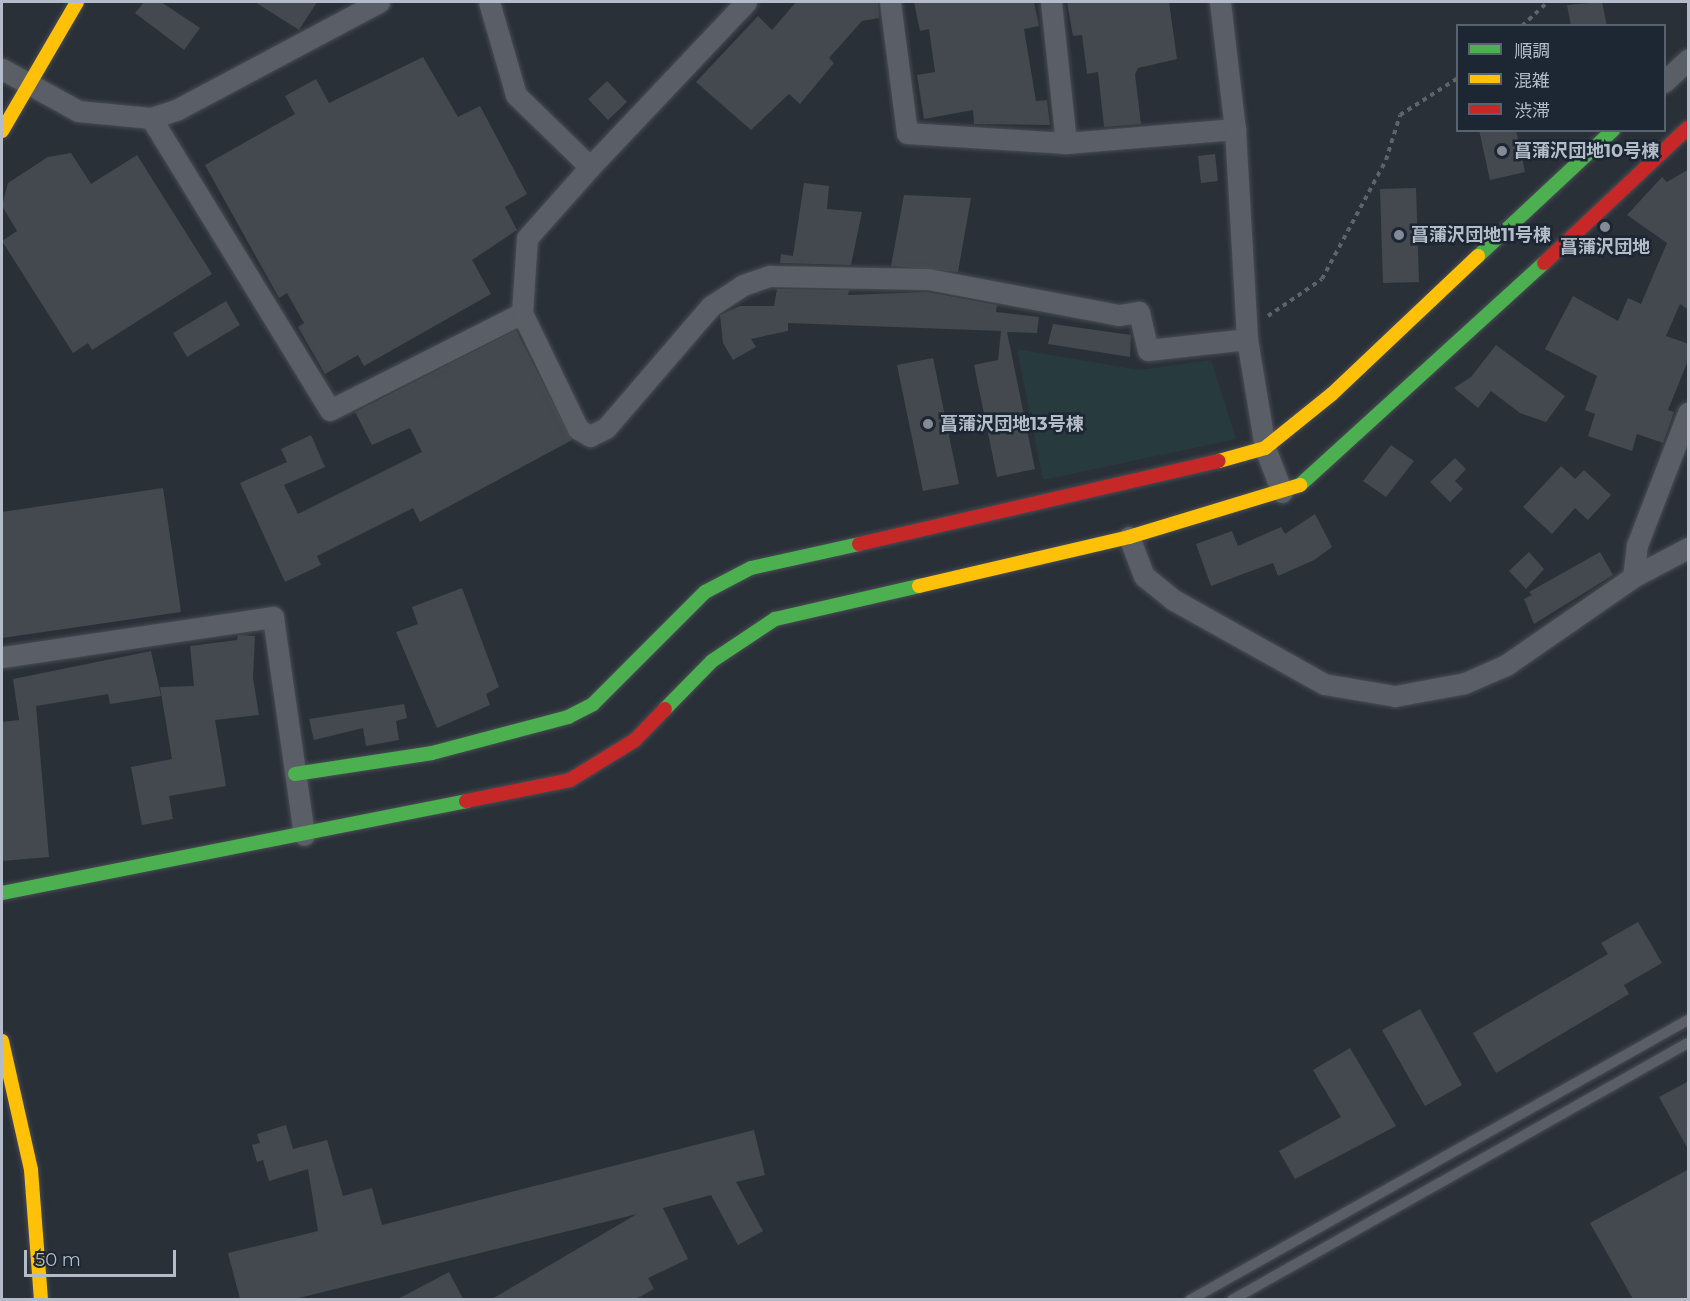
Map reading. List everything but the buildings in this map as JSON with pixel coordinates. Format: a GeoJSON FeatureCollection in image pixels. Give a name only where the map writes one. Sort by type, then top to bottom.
{"type":"FeatureCollection","features":[{"type":"Feature","properties":{"kind":"street"},"geometry":{"type":"LineString","coordinates":[[2,131],[77,2]]}},
{"type":"Feature","properties":{"kind":"street"},"geometry":{"type":"LineString","coordinates":[[2,69],[29,86],[78,111],[151,118],[176,110],[378,2]]}},
{"type":"Feature","properties":{"kind":"street"},"geometry":{"type":"LineString","coordinates":[[489,2],[516,95],[590,167]]}},
{"type":"Feature","properties":{"kind":"street"},"geometry":{"type":"LineString","coordinates":[[746,2],[590,167],[527,238],[522,313],[578,429],[590,436],[606,428],[711,306],[743,285],[769,276],[928,279],[1119,315],[1139,312],[1148,350],[1247,339]]}},
{"type":"Feature","properties":{"kind":"street"},"geometry":{"type":"LineString","coordinates":[[890,2],[907,132],[1066,142],[1235,129]]}},
{"type":"Feature","properties":{"kind":"street"},"geometry":{"type":"LineString","coordinates":[[1051,2],[1066,142]]}},
{"type":"Feature","properties":{"kind":"street"},"geometry":{"type":"LineString","coordinates":[[1220,2],[1235,129],[1247,339],[1265,448],[1282,492]]}},
{"type":"Feature","properties":{"kind":"street"},"geometry":{"type":"LineString","coordinates":[[1666,81],[1689,60]]}},
{"type":"Feature","properties":{"kind":"street"},"geometry":{"type":"LineString","coordinates":[[151,118],[330,410],[522,313]]}},
{"type":"Feature","properties":{"kind":"street"},"geometry":{"type":"LineString","coordinates":[[2,893],[304,835],[570,780],[627,746],[712,661],[775,619],[1130,537],[1282,492],[1324,468],[1689,128]]}},
{"type":"Feature","properties":{"kind":"street"},"geometry":{"type":"LineString","coordinates":[[295,774],[432,753],[568,717],[593,704],[705,592],[751,568],[1157,479],[1265,448],[1332,394],[1611,132]]}},
{"type":"Feature","properties":{"kind":"street"},"geometry":{"type":"LineString","coordinates":[[1633,577],[1637,545],[1689,414]]}},
{"type":"Feature","properties":{"kind":"street"},"geometry":{"type":"LineString","coordinates":[[1130,537],[1144,576],[1172,599],[1324,684],[1395,696],[1465,683],[1506,665],[1633,577],[1689,548]]}},
{"type":"Feature","properties":{"kind":"street"},"geometry":{"type":"LineString","coordinates":[[2,657],[273,617],[304,835]]}},
{"type":"Feature","properties":{"kind":"street"},"geometry":{"type":"LineString","coordinates":[[2,1041],[31,1170],[41,1299]]}},
{"type":"Feature","properties":{"kind":"lane"},"geometry":{"type":"LineString","coordinates":[[1190,1299],[1689,1020]]}},
{"type":"Feature","properties":{"kind":"lane"},"geometry":{"type":"LineString","coordinates":[[1232,1299],[1689,1043]]}},
{"type":"Feature","properties":{"kind":"path"},"geometry":{"type":"LineString","coordinates":[[1524,24],[1548,2]]}},
{"type":"Feature","properties":{"kind":"path"},"geometry":{"type":"LineString","coordinates":[[1268,316],[1322,279],[1386,160],[1400,115],[1456,79]]}},
{"type":"Feature","properties":{"kind":"green space"},"geometry":{"type":"Polygon","coordinates":[[[1017,349],[1138,370],[1211,360],[1236,439],[1043,480],[1017,349]]]}},
{"type":"Feature","properties":{"kind":"traffic: fast"},"geometry":{"type":"LineString","coordinates":[[1478,256],[1611,132]]}},
{"type":"Feature","properties":{"kind":"traffic: fast"},"geometry":{"type":"LineString","coordinates":[[1300,485],[1544,263]]}},
{"type":"Feature","properties":{"kind":"traffic: fast"},"geometry":{"type":"LineString","coordinates":[[295,774],[432,753],[568,717],[593,704],[705,592],[751,568],[859,544]]}},
{"type":"Feature","properties":{"kind":"traffic: fast"},"geometry":{"type":"LineString","coordinates":[[665,709],[712,661],[775,619],[919,586]]}},
{"type":"Feature","properties":{"kind":"traffic: fast"},"geometry":{"type":"LineString","coordinates":[[2,893],[466,801]]}},
{"type":"Feature","properties":{"kind":"traffic: slow"},"geometry":{"type":"LineString","coordinates":[[2,131],[77,2]]}},
{"type":"Feature","properties":{"kind":"traffic: slow"},"geometry":{"type":"LineString","coordinates":[[1219,461],[1265,448],[1332,394],[1478,256]]}},
{"type":"Feature","properties":{"kind":"traffic: slow"},"geometry":{"type":"LineString","coordinates":[[919,586],[1129,537],[1300,485]]}},
{"type":"Feature","properties":{"kind":"traffic: slow"},"geometry":{"type":"LineString","coordinates":[[2,1041],[31,1170],[41,1300]]}},
{"type":"Feature","properties":{"kind":"traffic: jam"},"geometry":{"type":"LineString","coordinates":[[1544,263],[1688,128]]}},
{"type":"Feature","properties":{"kind":"traffic: jam"},"geometry":{"type":"LineString","coordinates":[[859,544],[1219,461]]}},
{"type":"Feature","properties":{"kind":"traffic: jam"},"geometry":{"type":"LineString","coordinates":[[466,801],[570,780],[635,740],[665,709]]}},
{"type":"Feature","properties":{"kind":"place","name":"菖蒲沢団地10号棟"},"geometry":{"type":"Point","coordinates":[1502,151]}},
{"type":"Feature","properties":{"kind":"place","name":"菖蒲沢団地"},"geometry":{"type":"Point","coordinates":[1605,227]}},
{"type":"Feature","properties":{"kind":"place","name":"菖蒲沢団地11号棟"},"geometry":{"type":"Point","coordinates":[1399,235]}},
{"type":"Feature","properties":{"kind":"place","name":"菖蒲沢団地13号棟"},"geometry":{"type":"Point","coordinates":[928,424]}}]}
